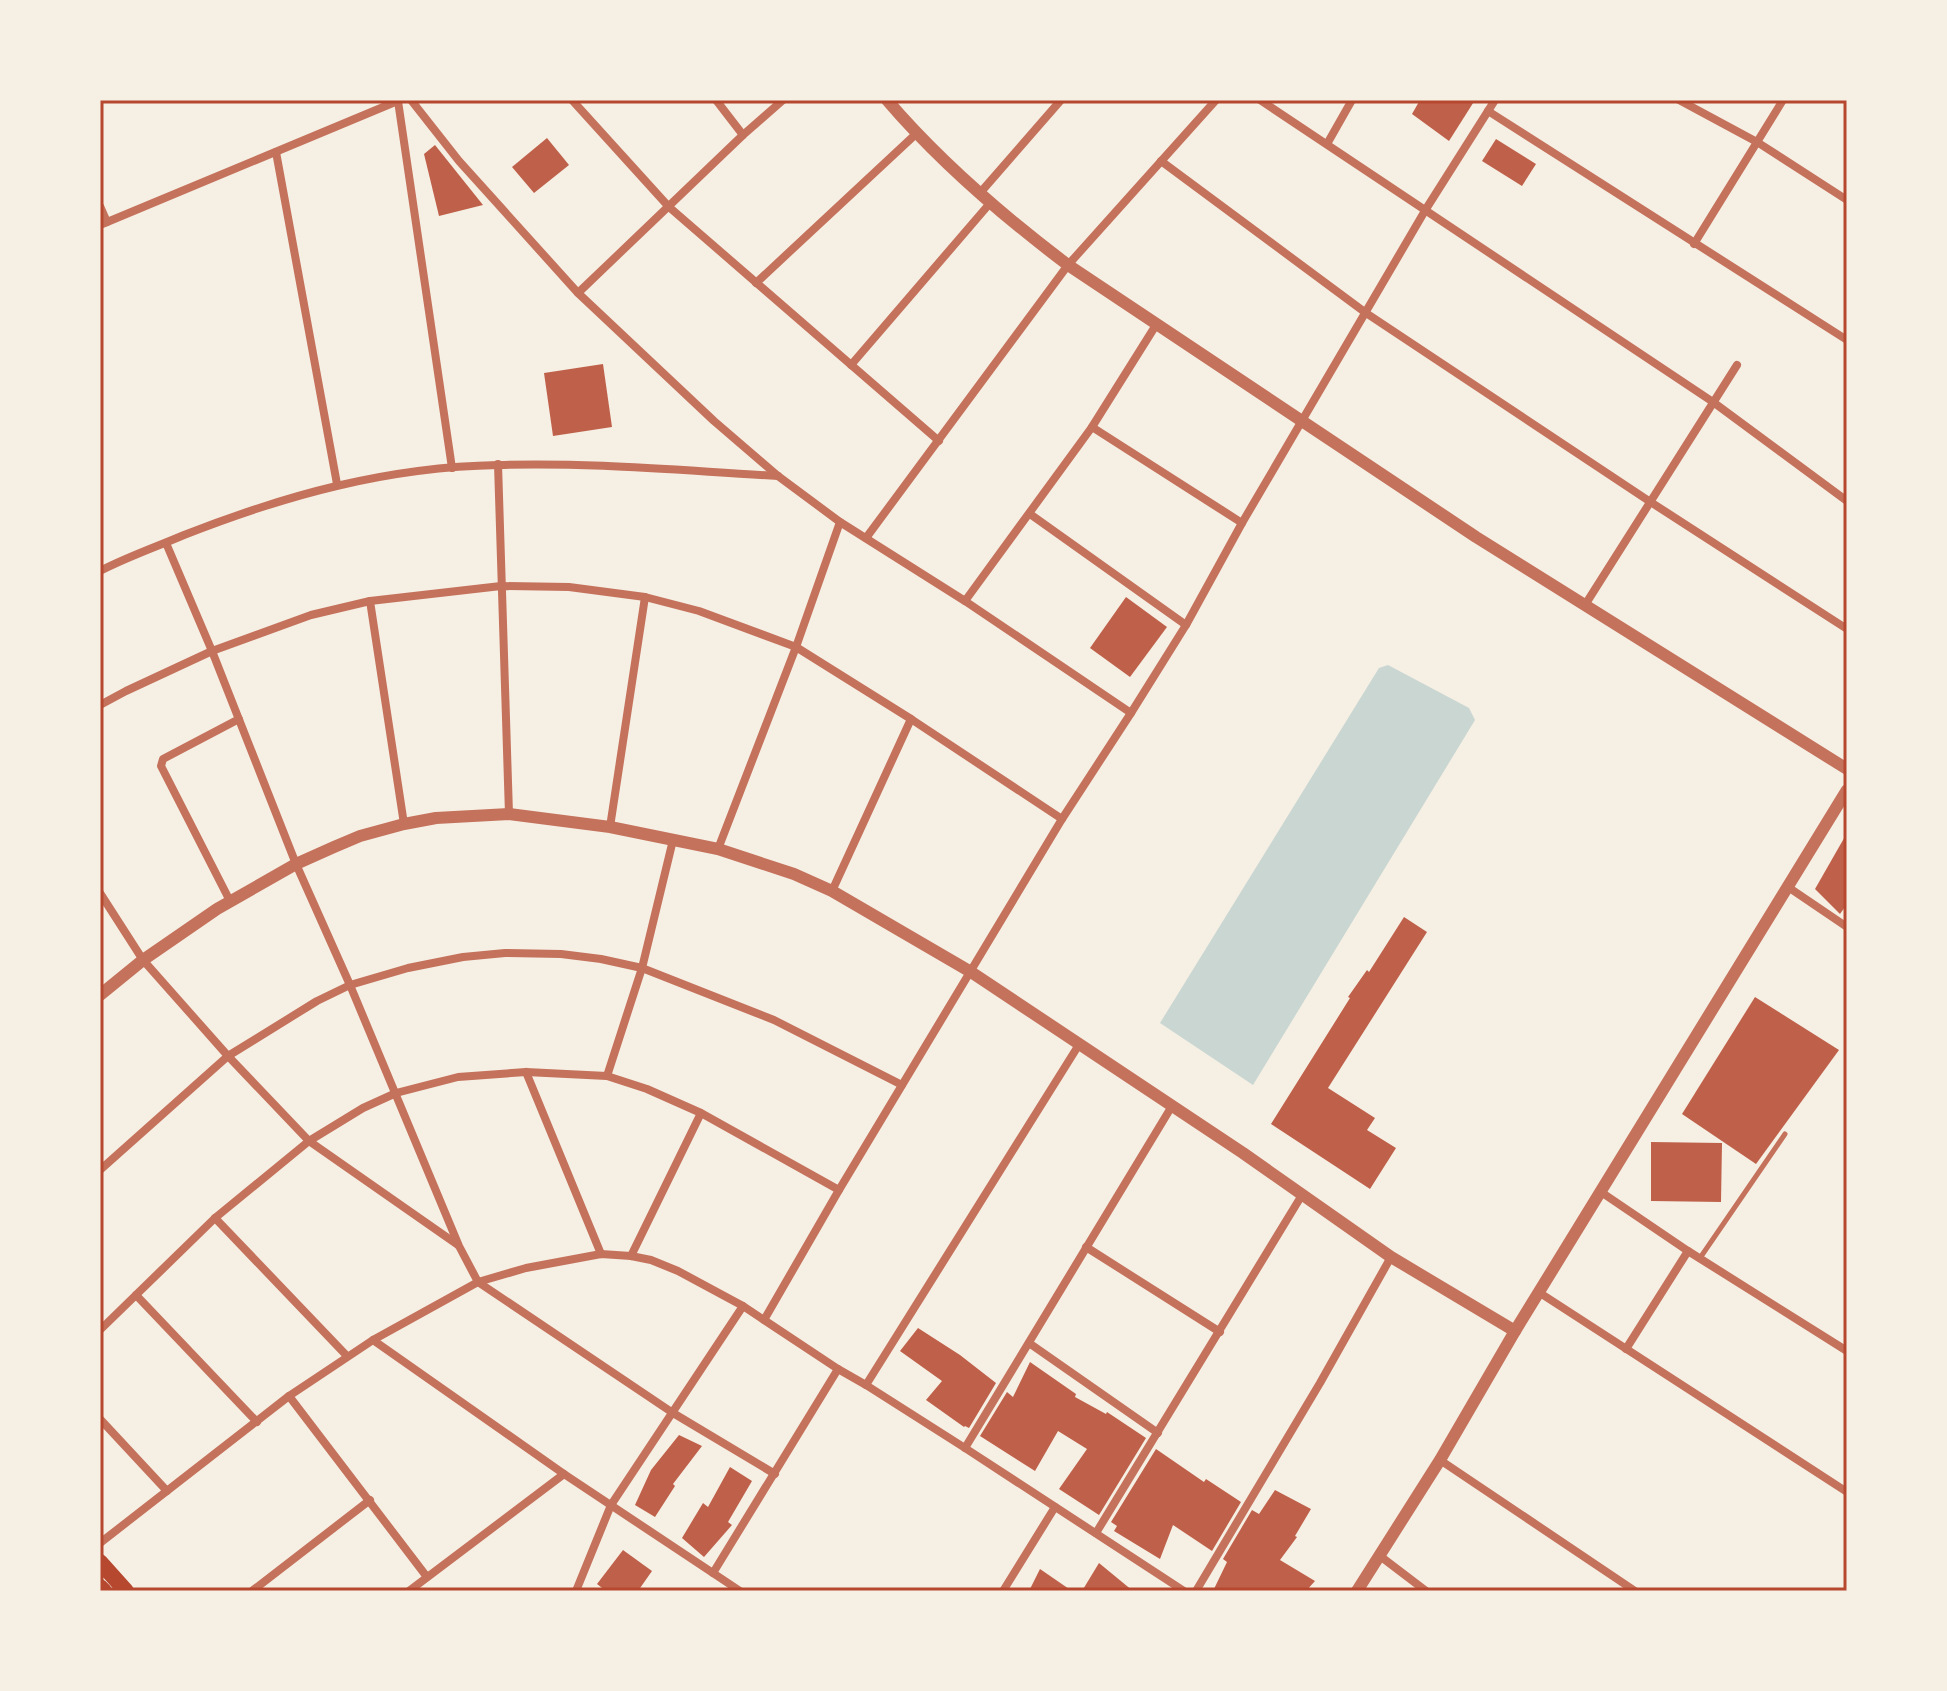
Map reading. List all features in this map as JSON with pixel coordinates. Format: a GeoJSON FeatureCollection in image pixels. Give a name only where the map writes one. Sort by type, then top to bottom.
{"type":"FeatureCollection","features":[{"type":"Feature","properties":{"kind":"main road"},"geometry":{"type":"LineString","coordinates":[[100,1562],[126,1591]]}},
{"type":"Feature","properties":{"kind":"street"},"geometry":{"type":"LineString","coordinates":[[411,100],[459,161],[578,293],[714,421],[778,476],[840,522],[965,601],[1131,713]]}},
{"type":"Feature","properties":{"kind":"street"},"geometry":{"type":"LineString","coordinates":[[572,100],[669,207],[939,441]]}},
{"type":"Feature","properties":{"kind":"street"},"geometry":{"type":"LineString","coordinates":[[716,100],[743,135]]}},
{"type":"Feature","properties":{"kind":"street"},"geometry":{"type":"LineString","coordinates":[[578,293],[783,100]]}},
{"type":"Feature","properties":{"kind":"street"},"geometry":{"type":"LineString","coordinates":[[887,100],[986,198],[1068,265],[1476,537],[1847,769]]}},
{"type":"Feature","properties":{"kind":"street"},"geometry":{"type":"LineString","coordinates":[[866,538],[1068,265],[1216,100]]}},
{"type":"Feature","properties":{"kind":"street"},"geometry":{"type":"LineString","coordinates":[[1260,100],[1713,402],[1847,501]]}},
{"type":"Feature","properties":{"kind":"street"},"geometry":{"type":"LineString","coordinates":[[1327,144],[1352,100]]}},
{"type":"Feature","properties":{"kind":"street"},"geometry":{"type":"LineString","coordinates":[[764,1320],[1062,819],[1186,625],[1242,523],[1426,209],[1495,100]]}},
{"type":"Feature","properties":{"kind":"street"},"geometry":{"type":"LineString","coordinates":[[1679,100],[1757,142],[1847,200]]}},
{"type":"Feature","properties":{"kind":"street"},"geometry":{"type":"LineString","coordinates":[[1694,244],[1783,100]]}},
{"type":"Feature","properties":{"kind":"street"},"geometry":{"type":"LineString","coordinates":[[100,206],[103,223],[399,101],[452,468]]}},
{"type":"Feature","properties":{"kind":"street"},"geometry":{"type":"LineString","coordinates":[[851,365],[986,198],[1059,101]]}},
{"type":"Feature","properties":{"kind":"street"},"geometry":{"type":"LineString","coordinates":[[1488,111],[1847,340]]}},
{"type":"Feature","properties":{"kind":"street"},"geometry":{"type":"LineString","coordinates":[[756,283],[917,133]]}},
{"type":"Feature","properties":{"kind":"street"},"geometry":{"type":"LineString","coordinates":[[276,152],[337,484]]}},
{"type":"Feature","properties":{"kind":"street"},"geometry":{"type":"LineString","coordinates":[[1161,161],[1366,313],[1847,629]]}},
{"type":"Feature","properties":{"kind":"street"},"geometry":{"type":"LineString","coordinates":[[965,601],[1092,427],[1156,325]]}},
{"type":"Feature","properties":{"kind":"street"},"geometry":{"type":"LineString","coordinates":[[1585,605],[1737,365]]}},
{"type":"Feature","properties":{"kind":"street"},"geometry":{"type":"LineString","coordinates":[[1092,427],[1242,523]]}},
{"type":"Feature","properties":{"kind":"street"},"geometry":{"type":"LineString","coordinates":[[100,571],[265,505],[337,484],[498,464],[778,476]]}},
{"type":"Feature","properties":{"kind":"street"},"geometry":{"type":"LineString","coordinates":[[498,464],[509,814]]}},
{"type":"Feature","properties":{"kind":"street"},"geometry":{"type":"LineString","coordinates":[[1030,514],[1186,625]]}},
{"type":"Feature","properties":{"kind":"street"},"geometry":{"type":"LineString","coordinates":[[718,849],[796,647],[840,522]]}},
{"type":"Feature","properties":{"kind":"street"},"geometry":{"type":"LineString","coordinates":[[166,543],[296,864],[459,1246],[478,1282],[673,1413],[775,1474]]}},
{"type":"Feature","properties":{"kind":"street"},"geometry":{"type":"LineString","coordinates":[[100,705],[212,651],[311,615],[370,601],[501,586],[569,587],[645,597],[699,611],[796,647],[1062,819]]}},
{"type":"Feature","properties":{"kind":"street"},"geometry":{"type":"LineString","coordinates":[[610,827],[645,597]]}},
{"type":"Feature","properties":{"kind":"street"},"geometry":{"type":"LineString","coordinates":[[370,601],[404,824]]}},
{"type":"Feature","properties":{"kind":"street"},"geometry":{"type":"LineString","coordinates":[[230,901],[161,766],[163,759],[239,719]]}},
{"type":"Feature","properties":{"kind":"street"},"geometry":{"type":"LineString","coordinates":[[832,891],[911,719]]}},
{"type":"Feature","properties":{"kind":"street"},"geometry":{"type":"LineString","coordinates":[[1357,1591],[1440,1460],[1515,1331],[1847,790]]}},
{"type":"Feature","properties":{"kind":"street"},"geometry":{"type":"LineString","coordinates":[[100,995],[143,960],[230,901],[296,864],[360,836],[404,824],[436,818],[509,814],[610,827],[718,849],[794,874],[832,891],[971,972],[1080,1043],[1391,1257],[1515,1331]]}},
{"type":"Feature","properties":{"kind":"street"},"geometry":{"type":"LineString","coordinates":[[607,1076],[642,968],[673,840]]}},
{"type":"Feature","properties":{"kind":"street"},"geometry":{"type":"LineString","coordinates":[[1788,887],[1847,927]]}},
{"type":"Feature","properties":{"kind":"street"},"geometry":{"type":"LineString","coordinates":[[100,893],[143,960],[309,1141],[459,1246]]}},
{"type":"Feature","properties":{"kind":"street"},"geometry":{"type":"LineString","coordinates":[[100,1170],[228,1056],[317,1001],[350,985],[408,968],[449,959],[505,953],[561,954],[642,968],[774,1020],[902,1085]]}},
{"type":"Feature","properties":{"kind":"street"},"geometry":{"type":"LineString","coordinates":[[866,1385],[1080,1043]]}},
{"type":"Feature","properties":{"kind":"street"},"geometry":{"type":"LineString","coordinates":[[526,1072],[601,1254]]}},
{"type":"Feature","properties":{"kind":"street"},"geometry":{"type":"LineString","coordinates":[[100,1330],[215,1218],[309,1141],[363,1108],[396,1093],[458,1077],[526,1072],[607,1076],[647,1089],[701,1113],[839,1190]]}},
{"type":"Feature","properties":{"kind":"street"},"geometry":{"type":"LineString","coordinates":[[965,1448],[1172,1106]]}},
{"type":"Feature","properties":{"kind":"street"},"geometry":{"type":"LineString","coordinates":[[631,1256],[701,1113]]}},
{"type":"Feature","properties":{"kind":"street"},"geometry":{"type":"LineString","coordinates":[[1601,1192],[1847,1351]]}},
{"type":"Feature","properties":{"kind":"street"},"geometry":{"type":"LineString","coordinates":[[1096,1533],[1302,1195]]}},
{"type":"Feature","properties":{"kind":"street"},"geometry":{"type":"LineString","coordinates":[[215,1218],[347,1356]]}},
{"type":"Feature","properties":{"kind":"street"},"geometry":{"type":"LineString","coordinates":[[1086,1247],[1220,1332]]}},
{"type":"Feature","properties":{"kind":"street"},"geometry":{"type":"LineString","coordinates":[[1626,1349],[1688,1251]]}},
{"type":"Feature","properties":{"kind":"street"},"geometry":{"type":"LineString","coordinates":[[100,1543],[289,1396],[373,1340],[478,1282],[548,1263],[601,1254],[651,1260],[743,1306],[1184,1591]]}},
{"type":"Feature","properties":{"kind":"street"},"geometry":{"type":"LineString","coordinates":[[1196,1591],[1391,1257]]}},
{"type":"Feature","properties":{"kind":"street"},"geometry":{"type":"LineString","coordinates":[[1540,1293],[1847,1492]]}},
{"type":"Feature","properties":{"kind":"street"},"geometry":{"type":"LineString","coordinates":[[136,1295],[257,1422]]}},
{"type":"Feature","properties":{"kind":"street"},"geometry":{"type":"LineString","coordinates":[[576,1591],[611,1505],[743,1306]]}},
{"type":"Feature","properties":{"kind":"street"},"geometry":{"type":"LineString","coordinates":[[373,1340],[564,1474],[740,1591]]}},
{"type":"Feature","properties":{"kind":"street"},"geometry":{"type":"LineString","coordinates":[[1029,1343],[1158,1433]]}},
{"type":"Feature","properties":{"kind":"street"},"geometry":{"type":"LineString","coordinates":[[713,1573],[838,1369]]}},
{"type":"Feature","properties":{"kind":"street"},"geometry":{"type":"LineString","coordinates":[[289,1396],[427,1577]]}},
{"type":"Feature","properties":{"kind":"street"},"geometry":{"type":"LineString","coordinates":[[100,1419],[167,1491]]}},
{"type":"Feature","properties":{"kind":"street"},"geometry":{"type":"LineString","coordinates":[[1440,1460],[1635,1591]]}},
{"type":"Feature","properties":{"kind":"street"},"geometry":{"type":"LineString","coordinates":[[409,1591],[564,1474]]}},
{"type":"Feature","properties":{"kind":"street"},"geometry":{"type":"LineString","coordinates":[[252,1591],[370,1500]]}},
{"type":"Feature","properties":{"kind":"street"},"geometry":{"type":"LineString","coordinates":[[1003,1591],[1055,1507]]}},
{"type":"Feature","properties":{"kind":"street"},"geometry":{"type":"LineString","coordinates":[[1380,1556],[1426,1591]]}},
{"type":"Feature","properties":{"kind":"lane"},"geometry":{"type":"LineString","coordinates":[[1700,1258],[1785,1134]]}},
{"type":"Feature","properties":{"kind":"shaded area"},"geometry":{"type":"Polygon","coordinates":[[[1388,665],[1469,708],[1475,720],[1253,1085],[1160,1023],[1379,668],[1388,665]]]}},
{"type":"Feature","properties":{"kind":"building"},"geometry":{"type":"Polygon","coordinates":[[[1420,100],[1475,100],[1449,141],[1412,114],[1420,100]]]}},
{"type":"Feature","properties":{"kind":"building"},"geometry":{"type":"Polygon","coordinates":[[[547,138],[569,165],[534,193],[512,167],[547,138]]]}},
{"type":"Feature","properties":{"kind":"building"},"geometry":{"type":"Polygon","coordinates":[[[1496,139],[1536,164],[1522,186],[1482,161],[1496,139]]]}},
{"type":"Feature","properties":{"kind":"building"},"geometry":{"type":"Polygon","coordinates":[[[435,145],[483,205],[439,216],[424,154],[435,145]]]}},
{"type":"Feature","properties":{"kind":"building"},"geometry":{"type":"Polygon","coordinates":[[[603,364],[612,427],[553,436],[544,373],[603,364]]]}},
{"type":"Feature","properties":{"kind":"building"},"geometry":{"type":"Polygon","coordinates":[[[1126,597],[1167,627],[1130,677],[1090,648],[1126,597]]]}},
{"type":"Feature","properties":{"kind":"building"},"geometry":{"type":"Polygon","coordinates":[[[1847,833],[1847,904],[1840,914],[1815,889],[1847,833]]]}},
{"type":"Feature","properties":{"kind":"building"},"geometry":{"type":"Polygon","coordinates":[[[1404,917],[1427,932],[1328,1088],[1375,1118],[1367,1130],[1396,1148],[1370,1189],[1271,1124],[1348,997],[1367,970],[1369,972],[1404,917]]]}},
{"type":"Feature","properties":{"kind":"building"},"geometry":{"type":"Polygon","coordinates":[[[1755,997],[1839,1050],[1756,1164],[1682,1114],[1755,997]]]}},
{"type":"Feature","properties":{"kind":"building"},"geometry":{"type":"Polygon","coordinates":[[[1651,1142],[1722,1143],[1721,1202],[1651,1201],[1651,1142]]]}},
{"type":"Feature","properties":{"kind":"building"},"geometry":{"type":"Polygon","coordinates":[[[918,1328],[996,1383],[969,1428],[926,1400],[942,1381],[900,1351],[918,1328]]]}},
{"type":"Feature","properties":{"kind":"building"},"geometry":{"type":"Polygon","coordinates":[[[1030,1362],[1076,1394],[1075,1397],[1107,1412],[1146,1438],[1099,1515],[1059,1489],[1087,1449],[1058,1431],[1035,1471],[980,1436],[1007,1392],[1013,1397],[1030,1362]]]}},
{"type":"Feature","properties":{"kind":"building"},"geometry":{"type":"Polygon","coordinates":[[[679,1435],[702,1446],[673,1484],[675,1486],[655,1517],[635,1505],[651,1470],[679,1435]]]}},
{"type":"Feature","properties":{"kind":"building"},"geometry":{"type":"Polygon","coordinates":[[[1156,1449],[1204,1482],[1206,1479],[1241,1502],[1212,1551],[1173,1525],[1160,1559],[1114,1531],[1117,1526],[1111,1522],[1156,1449]]]}},
{"type":"Feature","properties":{"kind":"building"},"geometry":{"type":"Polygon","coordinates":[[[730,1467],[752,1481],[728,1522],[732,1525],[704,1557],[682,1538],[703,1503],[708,1507],[730,1467]]]}},
{"type":"Feature","properties":{"kind":"building"},"geometry":{"type":"Polygon","coordinates":[[[1275,1490],[1311,1509],[1297,1537],[1280,1560],[1315,1581],[1306,1591],[1213,1591],[1227,1562],[1223,1559],[1252,1510],[1259,1514],[1275,1490]]]}},
{"type":"Feature","properties":{"kind":"building"},"geometry":{"type":"Polygon","coordinates":[[[623,1550],[652,1571],[638,1591],[606,1591],[597,1584],[623,1550]]]}},
{"type":"Feature","properties":{"kind":"building"},"geometry":{"type":"Polygon","coordinates":[[[1099,1563],[1133,1591],[1082,1591],[1099,1563]]]}},
{"type":"Feature","properties":{"kind":"building"},"geometry":{"type":"Polygon","coordinates":[[[1040,1569],[1072,1591],[1029,1591],[1040,1569]]]}}]}
